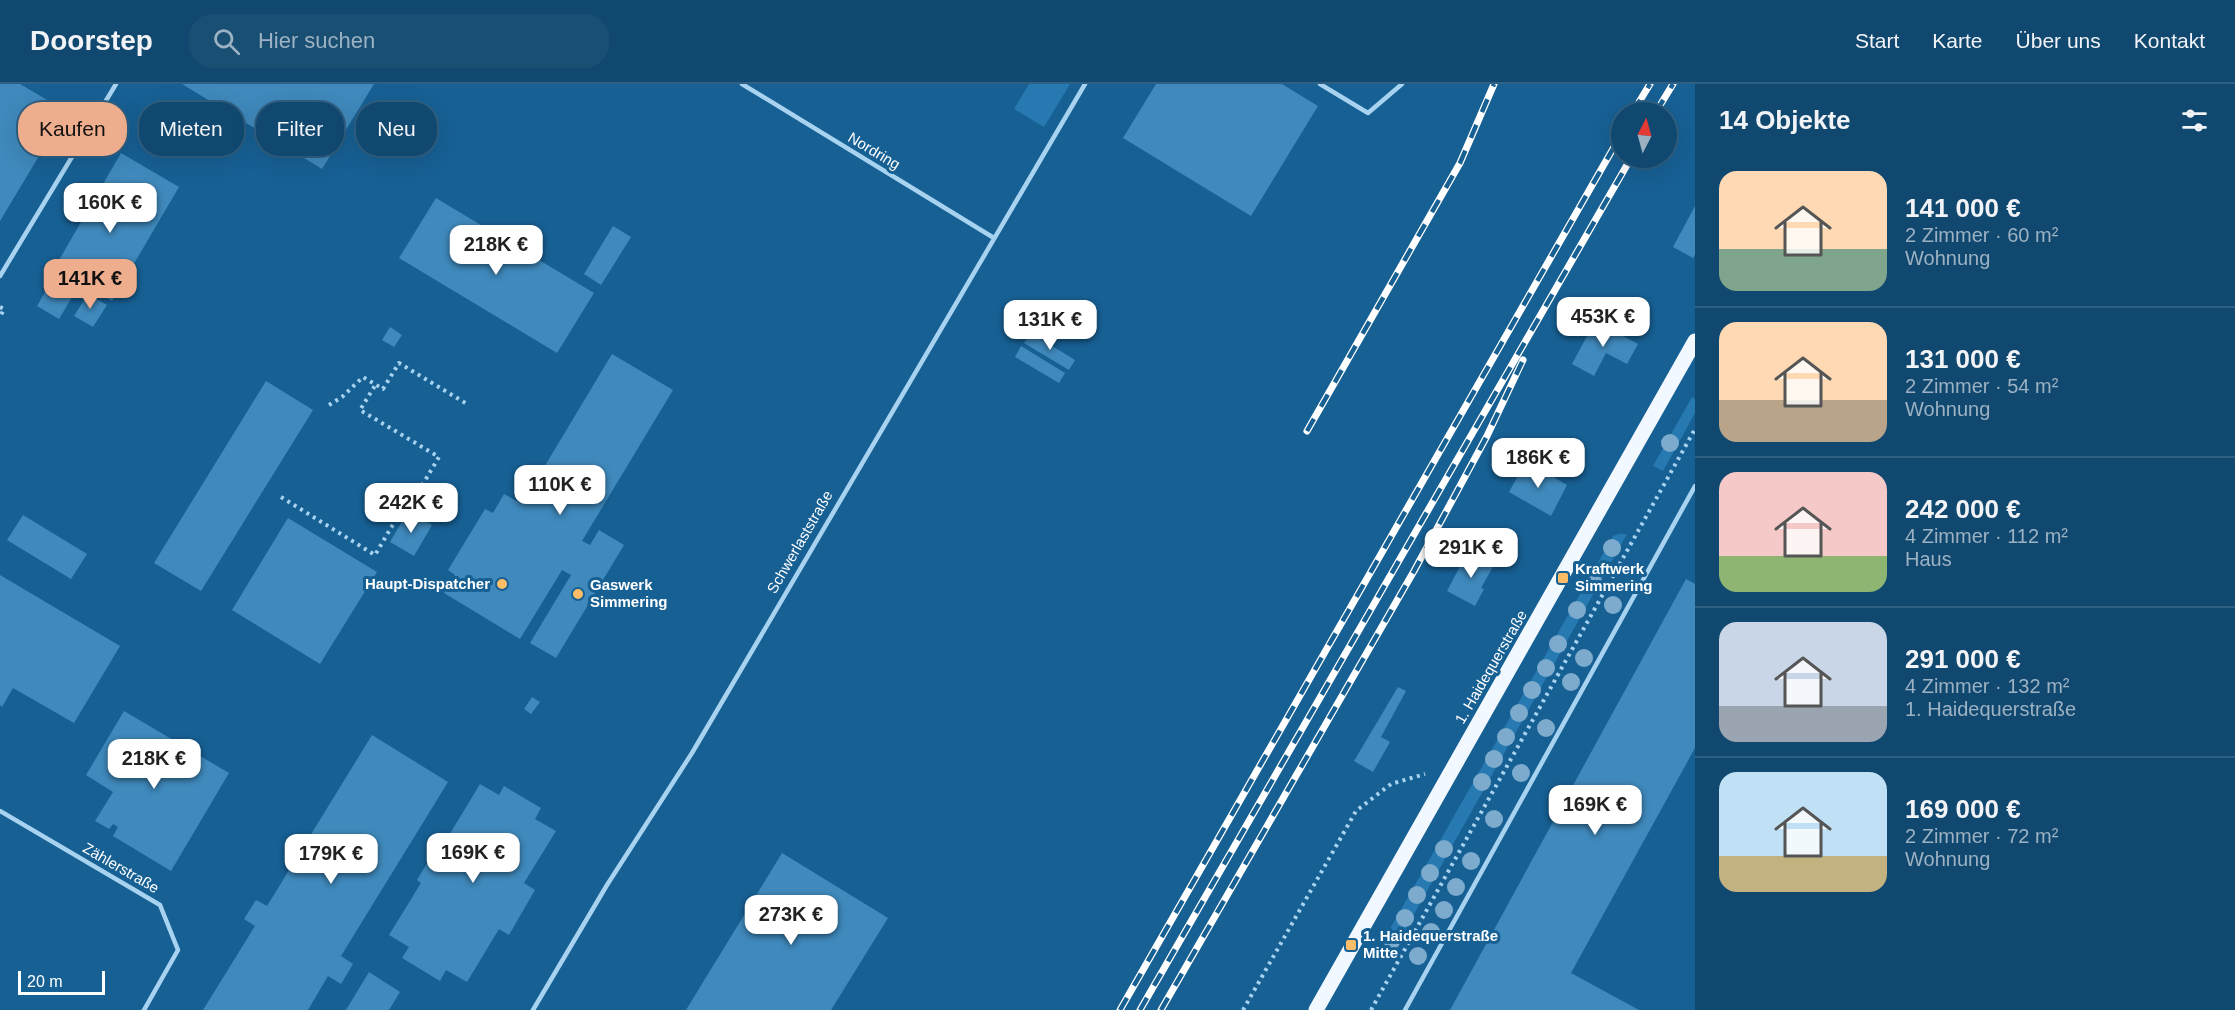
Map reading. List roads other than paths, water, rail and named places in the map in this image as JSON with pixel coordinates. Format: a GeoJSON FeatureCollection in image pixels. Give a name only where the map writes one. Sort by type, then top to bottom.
{"type":"FeatureCollection","features":[{"type":"Feature","properties":{"kind":"main road","name":"1. Haidequerstraße"},"geometry":{"type":"LineString","coordinates":[[1316,1010],[1695,341]]}},
{"type":"Feature","properties":{"kind":"lane"},"geometry":{"type":"LineString","coordinates":[[0,276],[116,84]]}},
{"type":"Feature","properties":{"kind":"lane","name":"Nordring"},"geometry":{"type":"LineString","coordinates":[[742,84],[994,238]]}},
{"type":"Feature","properties":{"kind":"lane","name":"Schwerlaststraße"},"geometry":{"type":"LineString","coordinates":[[532,1010],[607,885],[692,753],[1085,84]]}},
{"type":"Feature","properties":{"kind":"lane"},"geometry":{"type":"LineString","coordinates":[[1320,84],[1368,113],[1402,84]]}},
{"type":"Feature","properties":{"kind":"lane"},"geometry":{"type":"LineString","coordinates":[[1405,1010],[1695,486]]}},
{"type":"Feature","properties":{"kind":"lane","name":"Zählerstraße"},"geometry":{"type":"LineString","coordinates":[[0,811],[160,905],[178,950],[144,1010]]}},
{"type":"Feature","properties":{"kind":"railway"},"geometry":{"type":"LineString","coordinates":[[1307,431],[1460,163],[1494,84]]}},
{"type":"Feature","properties":{"kind":"railway"},"geometry":{"type":"LineString","coordinates":[[1639,102],[1650,84]]}},
{"type":"Feature","properties":{"kind":"railway"},"geometry":{"type":"LineString","coordinates":[[1662,102],[1673,84]]}},
{"type":"Feature","properties":{"kind":"railway"},"geometry":{"type":"LineString","coordinates":[[1120,1010],[1611,152]]}},
{"type":"Feature","properties":{"kind":"railway"},"geometry":{"type":"LineString","coordinates":[[1140,1010],[1625,168]]}},
{"type":"Feature","properties":{"kind":"railway"},"geometry":{"type":"LineString","coordinates":[[1161,1010],[1414,571],[1487,436],[1523,360]]}},
{"type":"Feature","properties":{"kind":"place","name":"Kraftwerk Simmering"},"geometry":{"type":"Point","coordinates":[1563,578]}},
{"type":"Feature","properties":{"kind":"place","name":"Haupt-Dispatcher"},"geometry":{"type":"Point","coordinates":[502,584]}},
{"type":"Feature","properties":{"kind":"place","name":"Gaswerk Simmering"},"geometry":{"type":"Point","coordinates":[578,594]}},
{"type":"Feature","properties":{"kind":"place","name":"1. Haidequerstraße Mitte"},"geometry":{"type":"Point","coordinates":[1351,945]}}]}
